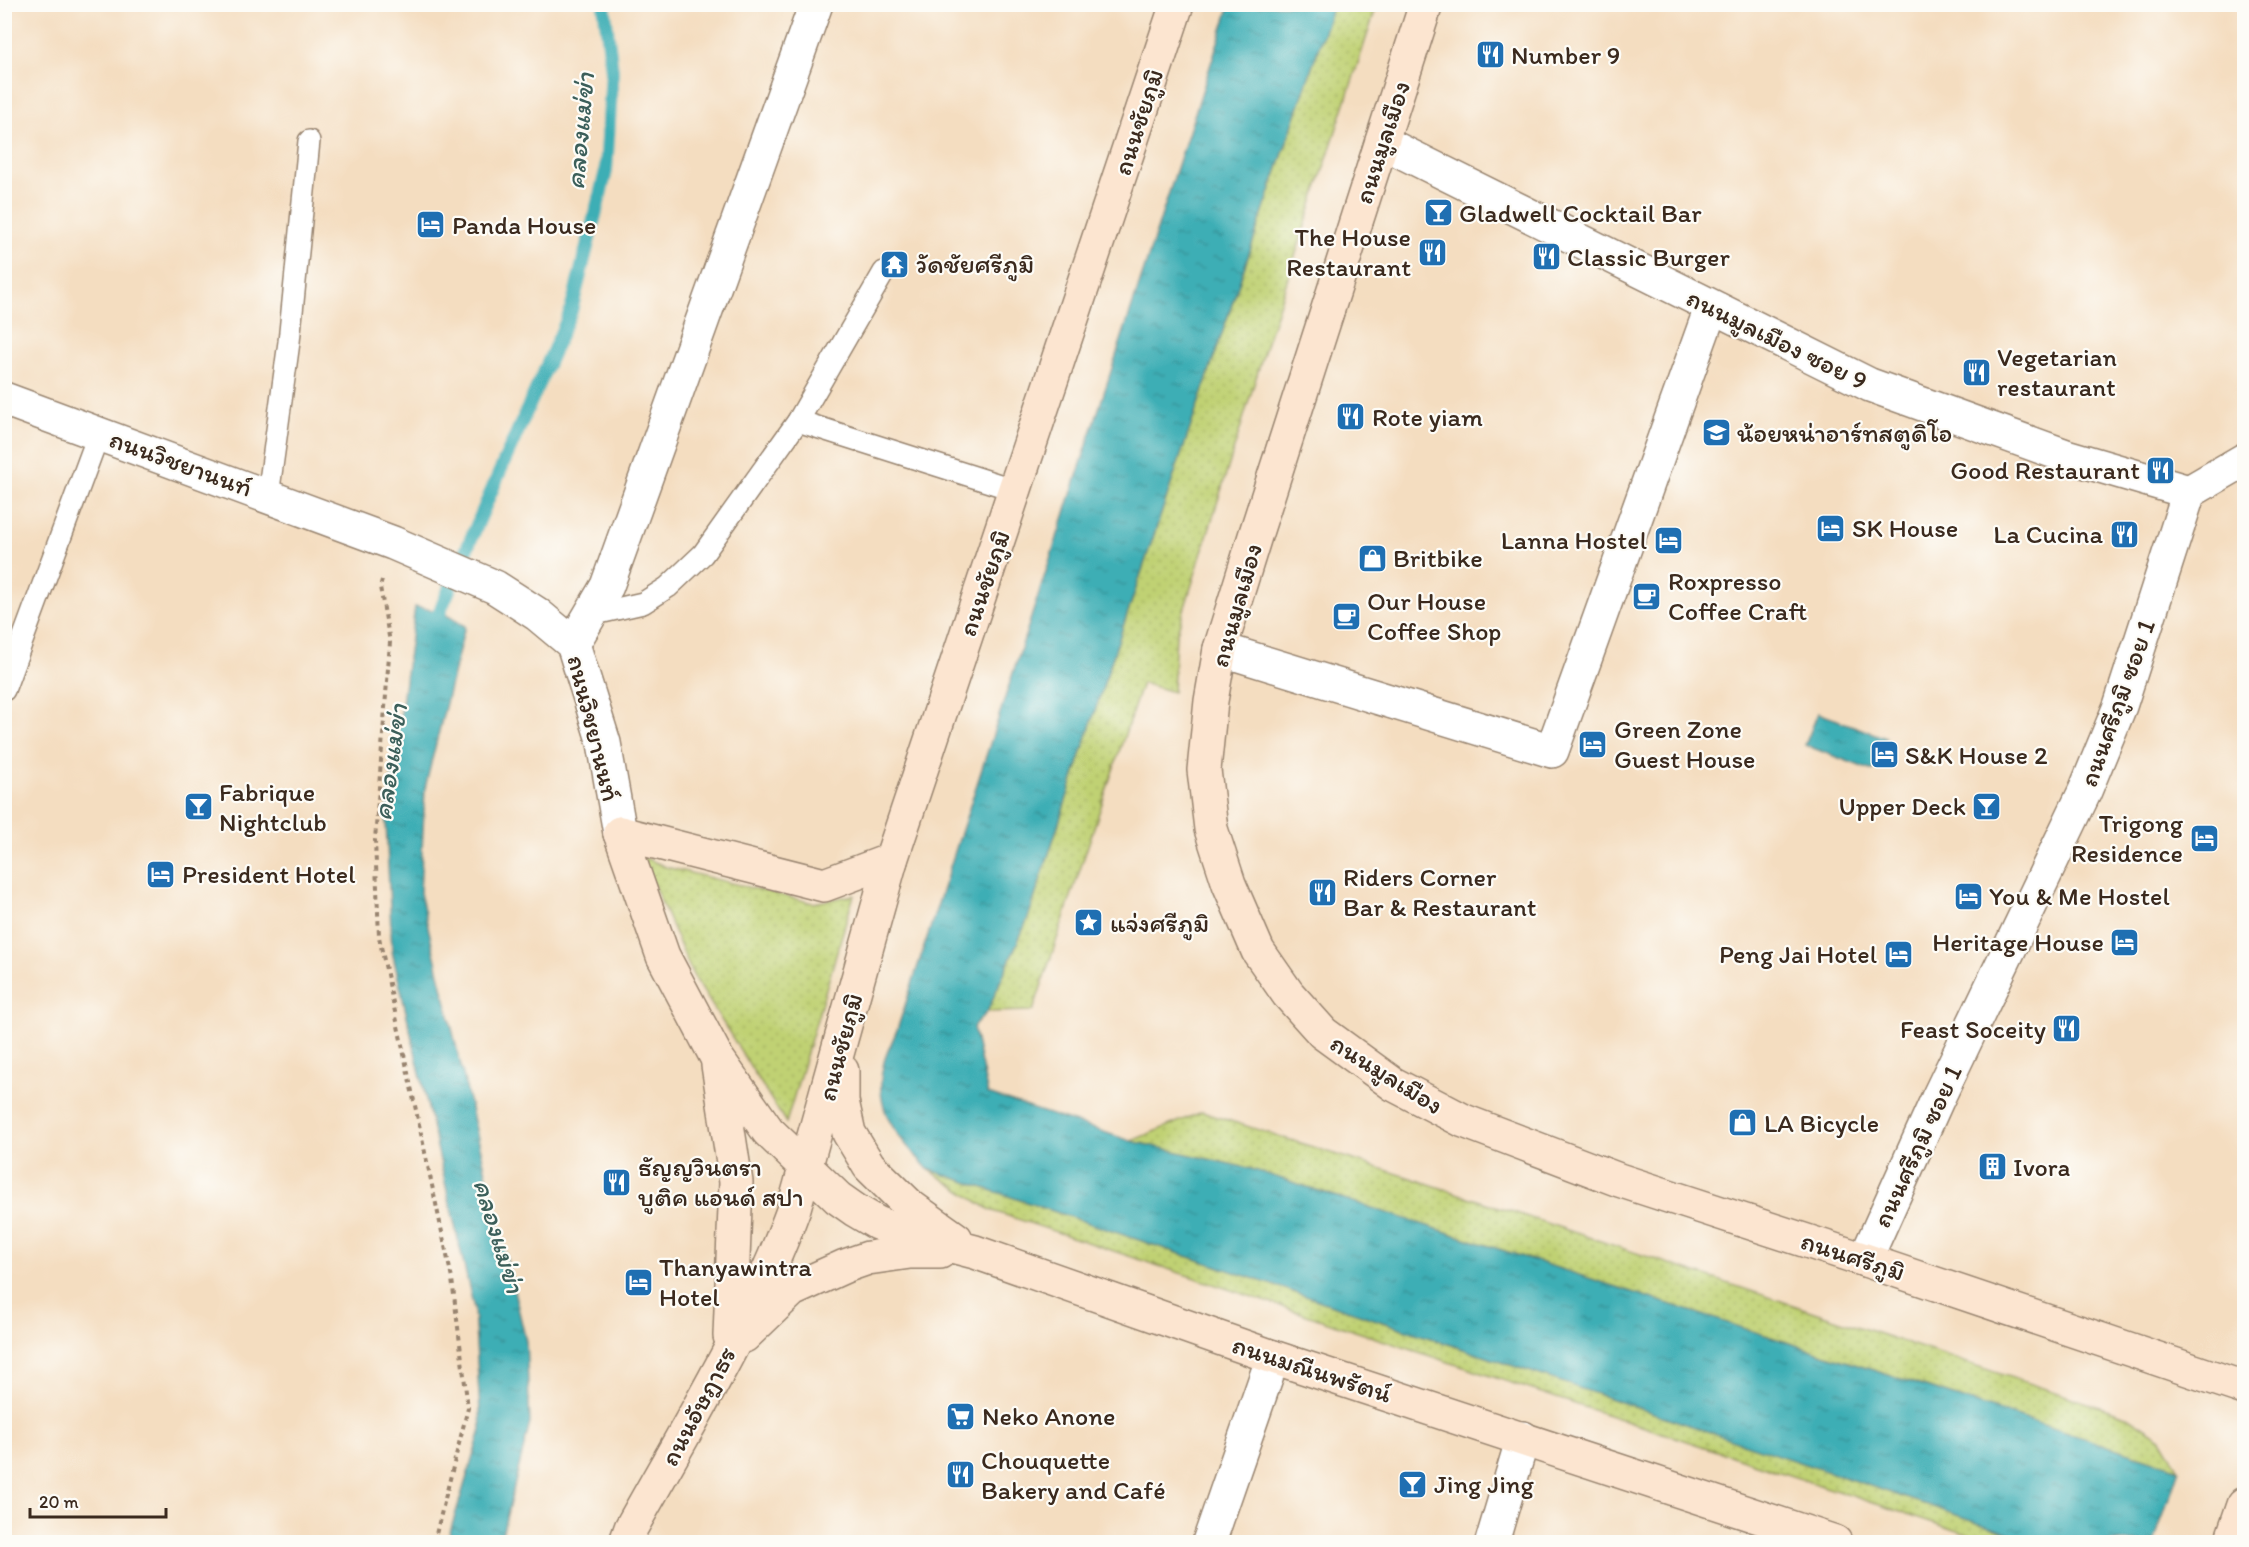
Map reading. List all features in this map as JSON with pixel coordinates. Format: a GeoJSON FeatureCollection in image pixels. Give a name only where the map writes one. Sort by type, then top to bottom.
{"type":"FeatureCollection","features":[{"type":"Feature","properties":{"kind":"main road","name":"ถนนชัยภูมิ"},"geometry":{"type":"LineString","coordinates":[[805,1166],[891,860],[1177,4]]}},
{"type":"Feature","properties":{"kind":"main road","name":"ถนนมูลเมือง"},"geometry":{"type":"LineString","coordinates":[[1426,4],[1220,649],[1211,701],[1204,770],[1211,829],[1229,884],[1258,951],[1288,994],[1323,1033],[1393,1084],[1464,1121]]}},
{"type":"Feature","properties":{"kind":"main road"},"geometry":{"type":"LineString","coordinates":[[620,833],[824,885],[891,860]]}},
{"type":"Feature","properties":{"kind":"main road","name":"ถนนวิชยานนท์"},"geometry":{"type":"LineString","coordinates":[[620,833],[663,956],[717,1058],[768,1131],[805,1166]]}},
{"type":"Feature","properties":{"kind":"main road"},"geometry":{"type":"LineString","coordinates":[[841,1041],[842,1101],[849,1133],[869,1166],[911,1208],[975,1252]]}},
{"type":"Feature","properties":{"kind":"main road"},"geometry":{"type":"LineString","coordinates":[[717,1058],[736,1182],[729,1349]]}},
{"type":"Feature","properties":{"kind":"main road","name":"ถนนศรีภูมิ"},"geometry":{"type":"LineString","coordinates":[[1464,1121],[1619,1180],[2244,1388]]}},
{"type":"Feature","properties":{"kind":"main road","name":"ถนนมณีนพรัตน์"},"geometry":{"type":"LineString","coordinates":[[805,1166],[838,1198],[877,1223],[906,1234],[975,1252],[1273,1357],[1835,1542]]}},
{"type":"Feature","properties":{"kind":"main road","name":"ถนนอัษฎาธร"},"geometry":{"type":"LineString","coordinates":[[626,1542],[631,1528],[729,1349],[782,1242],[805,1166]]}},
{"type":"Feature","properties":{"kind":"main road"},"geometry":{"type":"LineString","coordinates":[[729,1349],[792,1290],[845,1266],[868,1258],[910,1252],[975,1252]]}},
{"type":"Feature","properties":{"kind":"main road"},"geometry":{"type":"LineString","coordinates":[[2204,1373],[2244,1400]]}},
{"type":"Feature","properties":{"kind":"main road"},"geometry":{"type":"LineString","coordinates":[[2231,1542],[2244,1504]]}},
{"type":"Feature","properties":{"kind":"street"},"geometry":{"type":"LineString","coordinates":[[573,644],[607,586],[816,4]]}},
{"type":"Feature","properties":{"kind":"street","name":"ถนนมูลเมือง ซอย 9"},"geometry":{"type":"LineString","coordinates":[[1382,142],[1711,308],[1870,385],[2066,456],[2189,492]]}},
{"type":"Feature","properties":{"kind":"street"},"geometry":{"type":"LineString","coordinates":[[1220,649],[1552,751],[1711,308]]}},
{"type":"Feature","properties":{"kind":"street","name":"ถนนวิชยานนท์"},"geometry":{"type":"LineString","coordinates":[[4,399],[393,543],[495,587],[537,614],[573,644],[604,743],[620,833]]}},
{"type":"Feature","properties":{"kind":"street"},"geometry":{"type":"LineString","coordinates":[[2189,492],[2244,460]]}},
{"type":"Feature","properties":{"kind":"street","name":"ถนนศรีภูมิ ซอย 1"},"geometry":{"type":"LineString","coordinates":[[1865,1260],[1937,1100],[2089,781],[2121,706],[2189,492]]}},
{"type":"Feature","properties":{"kind":"street"},"geometry":{"type":"LineString","coordinates":[[1209,1542],[1273,1357]]}},
{"type":"Feature","properties":{"kind":"street"},"geometry":{"type":"LineString","coordinates":[[1492,1542],[1523,1438]]}},
{"type":"Feature","properties":{"kind":"lane"},"geometry":{"type":"LineString","coordinates":[[268,496],[289,342],[309,141]]}},
{"type":"Feature","properties":{"kind":"lane"},"geometry":{"type":"LineString","coordinates":[[590,615],[642,603],[668,587],[704,554],[798,421],[884,272]]}},
{"type":"Feature","properties":{"kind":"lane"},"geometry":{"type":"LineString","coordinates":[[798,421],[1015,490]]}},
{"type":"Feature","properties":{"kind":"lane"},"geometry":{"type":"LineString","coordinates":[[4,690],[99,433]]}},
{"type":"Feature","properties":{"kind":"path"},"geometry":{"type":"LineString","coordinates":[[393,543],[380,587],[390,642],[375,840],[379,937],[452,1279],[468,1408],[434,1542]]}},
{"type":"Feature","properties":{"kind":"green space"},"geometry":{"type":"Polygon","coordinates":[[[1333,5],[1377,5],[1268,339],[1176,636],[1173,692],[1142,683],[1033,1011],[987,1012],[1028,918],[1108,671],[1333,5]]]}},
{"type":"Feature","properties":{"kind":"green space"},"geometry":{"type":"Polygon","coordinates":[[[641,856],[666,867],[813,903],[854,895],[786,1123],[693,975],[641,856]]]}},
{"type":"Feature","properties":{"kind":"green space"},"geometry":{"type":"Polygon","coordinates":[[[1202,1112],[1420,1181],[2127,1416],[2161,1438],[2179,1469],[1251,1169],[1131,1141],[1202,1112]]]}},
{"type":"Feature","properties":{"kind":"green space"},"geometry":{"type":"Polygon","coordinates":[[[928,1169],[2037,1542],[1991,1542],[990,1210],[928,1169]]]}},
{"type":"Feature","properties":{"kind":"water"},"geometry":{"type":"Polygon","coordinates":[[[1230,5],[1333,5],[1108,671],[1028,918],[987,1012],[973,1027],[988,1094],[1131,1141],[1251,1169],[2179,1469],[2154,1542],[2037,1542],[928,1169],[897,1134],[884,1109],[881,1094],[885,1058],[898,1027],[1230,5]]]}},
{"type":"Feature","properties":{"kind":"water"},"geometry":{"type":"Polygon","coordinates":[[[415,607],[440,611],[465,626],[425,788],[420,893],[526,1341],[530,1423],[500,1542],[447,1542],[481,1430],[474,1309],[392,951],[386,821],[415,607]]]}},
{"type":"Feature","properties":{"kind":"water"},"geometry":{"type":"Polygon","coordinates":[[[1818,713],[1886,738],[1873,771],[1805,745],[1818,713]]]}},
{"type":"Feature","properties":{"kind":"waterway","name":"คลองแม่ข่า"},"geometry":{"type":"LineString","coordinates":[[435,628],[440,611],[571,311],[606,171],[612,71],[604,4]]}},
{"type":"Feature","properties":{"kind":"place","name":"Number 9"},"geometry":{"type":"Point","coordinates":[1490,55]}},
{"type":"Feature","properties":{"kind":"place","name":"Gladwell Cocktail Bar"},"geometry":{"type":"Point","coordinates":[1438,213]}},
{"type":"Feature","properties":{"kind":"place","name":"Panda House"},"geometry":{"type":"Point","coordinates":[431,225]}},
{"type":"Feature","properties":{"kind":"place","name":"The House Restaurant"},"geometry":{"type":"Point","coordinates":[1432,252]}},
{"type":"Feature","properties":{"kind":"place","name":"Classic Burger"},"geometry":{"type":"Point","coordinates":[1546,257]}},
{"type":"Feature","properties":{"kind":"place","name":"วัดชัยศรีภูมิ"},"geometry":{"type":"Point","coordinates":[895,264]}},
{"type":"Feature","properties":{"kind":"place","name":"Vegetarian restaurant"},"geometry":{"type":"Point","coordinates":[1976,372]}},
{"type":"Feature","properties":{"kind":"place","name":"Rote yiam"},"geometry":{"type":"Point","coordinates":[1351,417]}},
{"type":"Feature","properties":{"kind":"place","name":"น้อยหน่าอาร์ทสตูดิโอ"},"geometry":{"type":"Point","coordinates":[1716,433]}},
{"type":"Feature","properties":{"kind":"place","name":"Good Restaurant"},"geometry":{"type":"Point","coordinates":[2161,470]}},
{"type":"Feature","properties":{"kind":"place","name":"SK House"},"geometry":{"type":"Point","coordinates":[1831,528]}},
{"type":"Feature","properties":{"kind":"place","name":"La Cucina"},"geometry":{"type":"Point","coordinates":[2124,534]}},
{"type":"Feature","properties":{"kind":"place","name":"Lanna Hostel"},"geometry":{"type":"Point","coordinates":[1668,540]}},
{"type":"Feature","properties":{"kind":"place","name":"Britbike"},"geometry":{"type":"Point","coordinates":[1372,558]}},
{"type":"Feature","properties":{"kind":"place","name":"Roxpresso Coffee Craft"},"geometry":{"type":"Point","coordinates":[1647,596]}},
{"type":"Feature","properties":{"kind":"place","name":"Our House Coffee Shop"},"geometry":{"type":"Point","coordinates":[1346,616]}},
{"type":"Feature","properties":{"kind":"place","name":"Green Zone Guest House"},"geometry":{"type":"Point","coordinates":[1593,744]}},
{"type":"Feature","properties":{"kind":"place","name":"S&K House 2"},"geometry":{"type":"Point","coordinates":[1884,755]}},
{"type":"Feature","properties":{"kind":"place","name":"Upper Deck"},"geometry":{"type":"Point","coordinates":[1987,806]}},
{"type":"Feature","properties":{"kind":"place","name":"Fabrique Nightclub"},"geometry":{"type":"Point","coordinates":[198,807]}},
{"type":"Feature","properties":{"kind":"place","name":"Trigong Residence"},"geometry":{"type":"Point","coordinates":[2204,838]}},
{"type":"Feature","properties":{"kind":"place","name":"President Hotel"},"geometry":{"type":"Point","coordinates":[161,874]}},
{"type":"Feature","properties":{"kind":"place","name":"Riders Corner Bar & Restaurant"},"geometry":{"type":"Point","coordinates":[1322,892]}},
{"type":"Feature","properties":{"kind":"place","name":"You & Me Hostel"},"geometry":{"type":"Point","coordinates":[1968,896]}},
{"type":"Feature","properties":{"kind":"place","name":"แจ่งศรีภูมิ"},"geometry":{"type":"Point","coordinates":[1089,923]}},
{"type":"Feature","properties":{"kind":"place","name":"Heritage House"},"geometry":{"type":"Point","coordinates":[2125,942]}},
{"type":"Feature","properties":{"kind":"place","name":"Peng Jai Hotel"},"geometry":{"type":"Point","coordinates":[1898,954]}},
{"type":"Feature","properties":{"kind":"place","name":"Feast Soceity"},"geometry":{"type":"Point","coordinates":[2067,1029]}},
{"type":"Feature","properties":{"kind":"place","name":"LA Bicycle"},"geometry":{"type":"Point","coordinates":[1743,1123]}},
{"type":"Feature","properties":{"kind":"place","name":"Ivora"},"geometry":{"type":"Point","coordinates":[1992,1167]}},
{"type":"Feature","properties":{"kind":"place","name":"ธัญญวินตรา บูติค แอนด์ สปา"},"geometry":{"type":"Point","coordinates":[617,1182]}},
{"type":"Feature","properties":{"kind":"place","name":"Thanyawintra Hotel"},"geometry":{"type":"Point","coordinates":[638,1282]}},
{"type":"Feature","properties":{"kind":"place","name":"Neko Anone"},"geometry":{"type":"Point","coordinates":[961,1416]}},
{"type":"Feature","properties":{"kind":"place","name":"Chouquette Bakery and Café"},"geometry":{"type":"Point","coordinates":[960,1475]}},
{"type":"Feature","properties":{"kind":"place","name":"Jing Jing"},"geometry":{"type":"Point","coordinates":[1413,1484]}}]}
